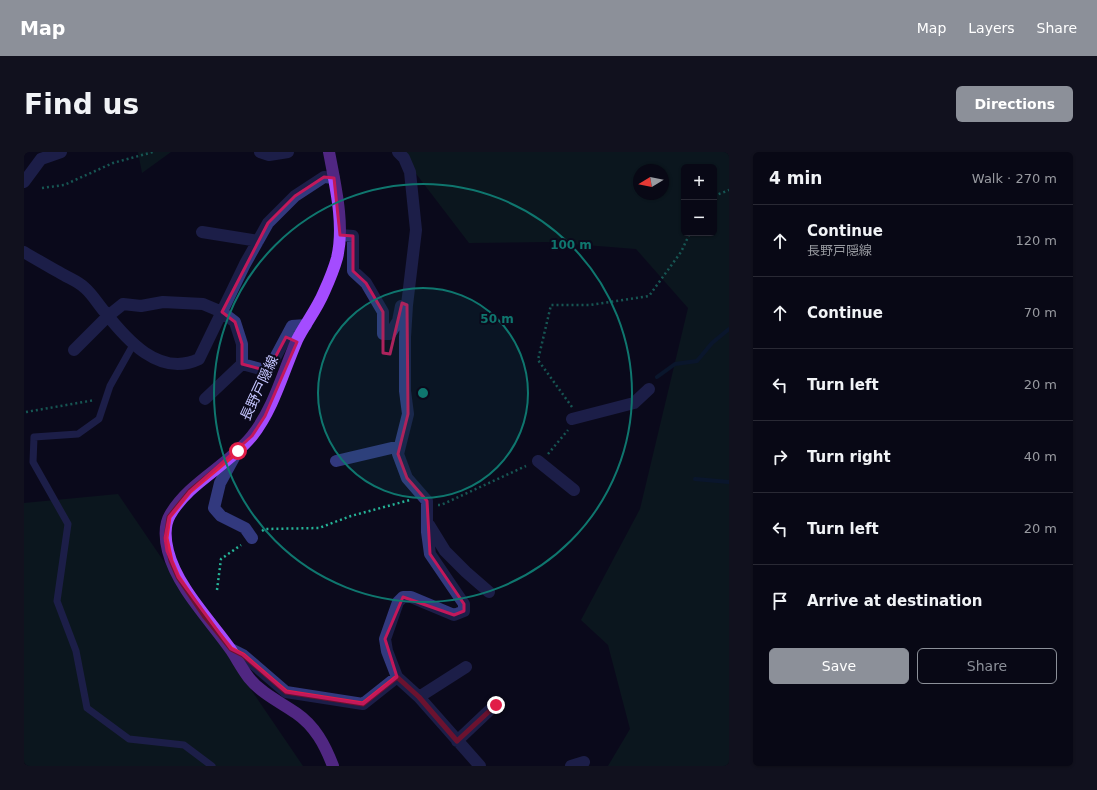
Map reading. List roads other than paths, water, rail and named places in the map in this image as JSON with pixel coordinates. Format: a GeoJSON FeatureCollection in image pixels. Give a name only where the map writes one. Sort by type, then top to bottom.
{"type":"FeatureCollection","features":[{"type":"Feature","properties":{"kind":"main road","name":"長野戸隠線"},"geometry":{"type":"LineString","coordinates":[[328,152],[334,178],[340,235],[337,258],[324,294],[298,339],[265,416],[252,436],[238,451],[190,491],[176,507],[169,517],[166,538],[171,561],[178,577],[205,617],[231,649],[249,678],[275,700],[297,713],[314,730],[325,746],[333,766]]}},
{"type":"Feature","properties":{"kind":"street"},"geometry":{"type":"LineString","coordinates":[[24,182],[41,159],[61,152]]}},
{"type":"Feature","properties":{"kind":"street"},"geometry":{"type":"LineString","coordinates":[[260,152],[269,155],[288,152]]}},
{"type":"Feature","properties":{"kind":"street"},"geometry":{"type":"LineString","coordinates":[[398,152],[404,158],[410,172],[416,230],[407,304],[405,345],[405,391],[408,414],[398,454],[407,478],[427,501],[427,523],[430,554],[464,604],[464,611],[454,615],[411,597],[403,597],[398,602],[385,639],[387,651],[397,677],[419,697],[480,766]]}},
{"type":"Feature","properties":{"kind":"street"},"geometry":{"type":"LineString","coordinates":[[24,252],[85,288],[133,345],[147,355],[165,362],[190,363],[199,358],[268,223],[295,196],[324,177],[334,178]]}},
{"type":"Feature","properties":{"kind":"street"},"geometry":{"type":"LineString","coordinates":[[202,232],[258,242]]}},
{"type":"Feature","properties":{"kind":"street"},"geometry":{"type":"LineString","coordinates":[[340,235],[353,236],[353,271],[366,283],[383,312],[383,334],[390,334],[398,321],[402,303],[407,304]]}},
{"type":"Feature","properties":{"kind":"street"},"geometry":{"type":"LineString","coordinates":[[74,350],[108,316],[123,304],[142,306],[162,302],[203,304],[222,312],[235,322],[242,344],[242,364],[205,399]]}},
{"type":"Feature","properties":{"kind":"street"},"geometry":{"type":"LineString","coordinates":[[242,364],[268,371],[292,326],[306,325]]}},
{"type":"Feature","properties":{"kind":"street"},"geometry":{"type":"LineString","coordinates":[[572,419],[634,403],[649,390]]}},
{"type":"Feature","properties":{"kind":"street"},"geometry":{"type":"LineString","coordinates":[[336,462],[400,446]]}},
{"type":"Feature","properties":{"kind":"street"},"geometry":{"type":"LineString","coordinates":[[238,451],[220,483],[214,508],[221,516],[245,528],[252,538]]}},
{"type":"Feature","properties":{"kind":"street"},"geometry":{"type":"LineString","coordinates":[[538,461],[574,490]]}},
{"type":"Feature","properties":{"kind":"street"},"geometry":{"type":"LineString","coordinates":[[427,523],[445,551],[489,592]]}},
{"type":"Feature","properties":{"kind":"street"},"geometry":{"type":"LineString","coordinates":[[231,649],[243,655],[286,692],[363,704],[397,677]]}},
{"type":"Feature","properties":{"kind":"street"},"geometry":{"type":"LineString","coordinates":[[419,697],[466,667]]}},
{"type":"Feature","properties":{"kind":"street"},"geometry":{"type":"LineString","coordinates":[[457,741],[496,705]]}},
{"type":"Feature","properties":{"kind":"street"},"geometry":{"type":"LineString","coordinates":[[571,766],[584,762]]}},
{"type":"Feature","properties":{"kind":"lane"},"geometry":{"type":"LineString","coordinates":[[133,345],[110,386],[99,419],[78,434],[34,437],[33,462],[68,524],[57,601],[76,651],[87,708],[129,739],[184,745],[212,766]]}},
{"type":"Feature","properties":{"kind":"waterway"},"geometry":{"type":"LineString","coordinates":[[657,377],[675,364],[697,361],[712,343],[729,329]]}},
{"type":"Feature","properties":{"kind":"waterway"},"geometry":{"type":"LineString","coordinates":[[695,479],[729,482]]}}]}
